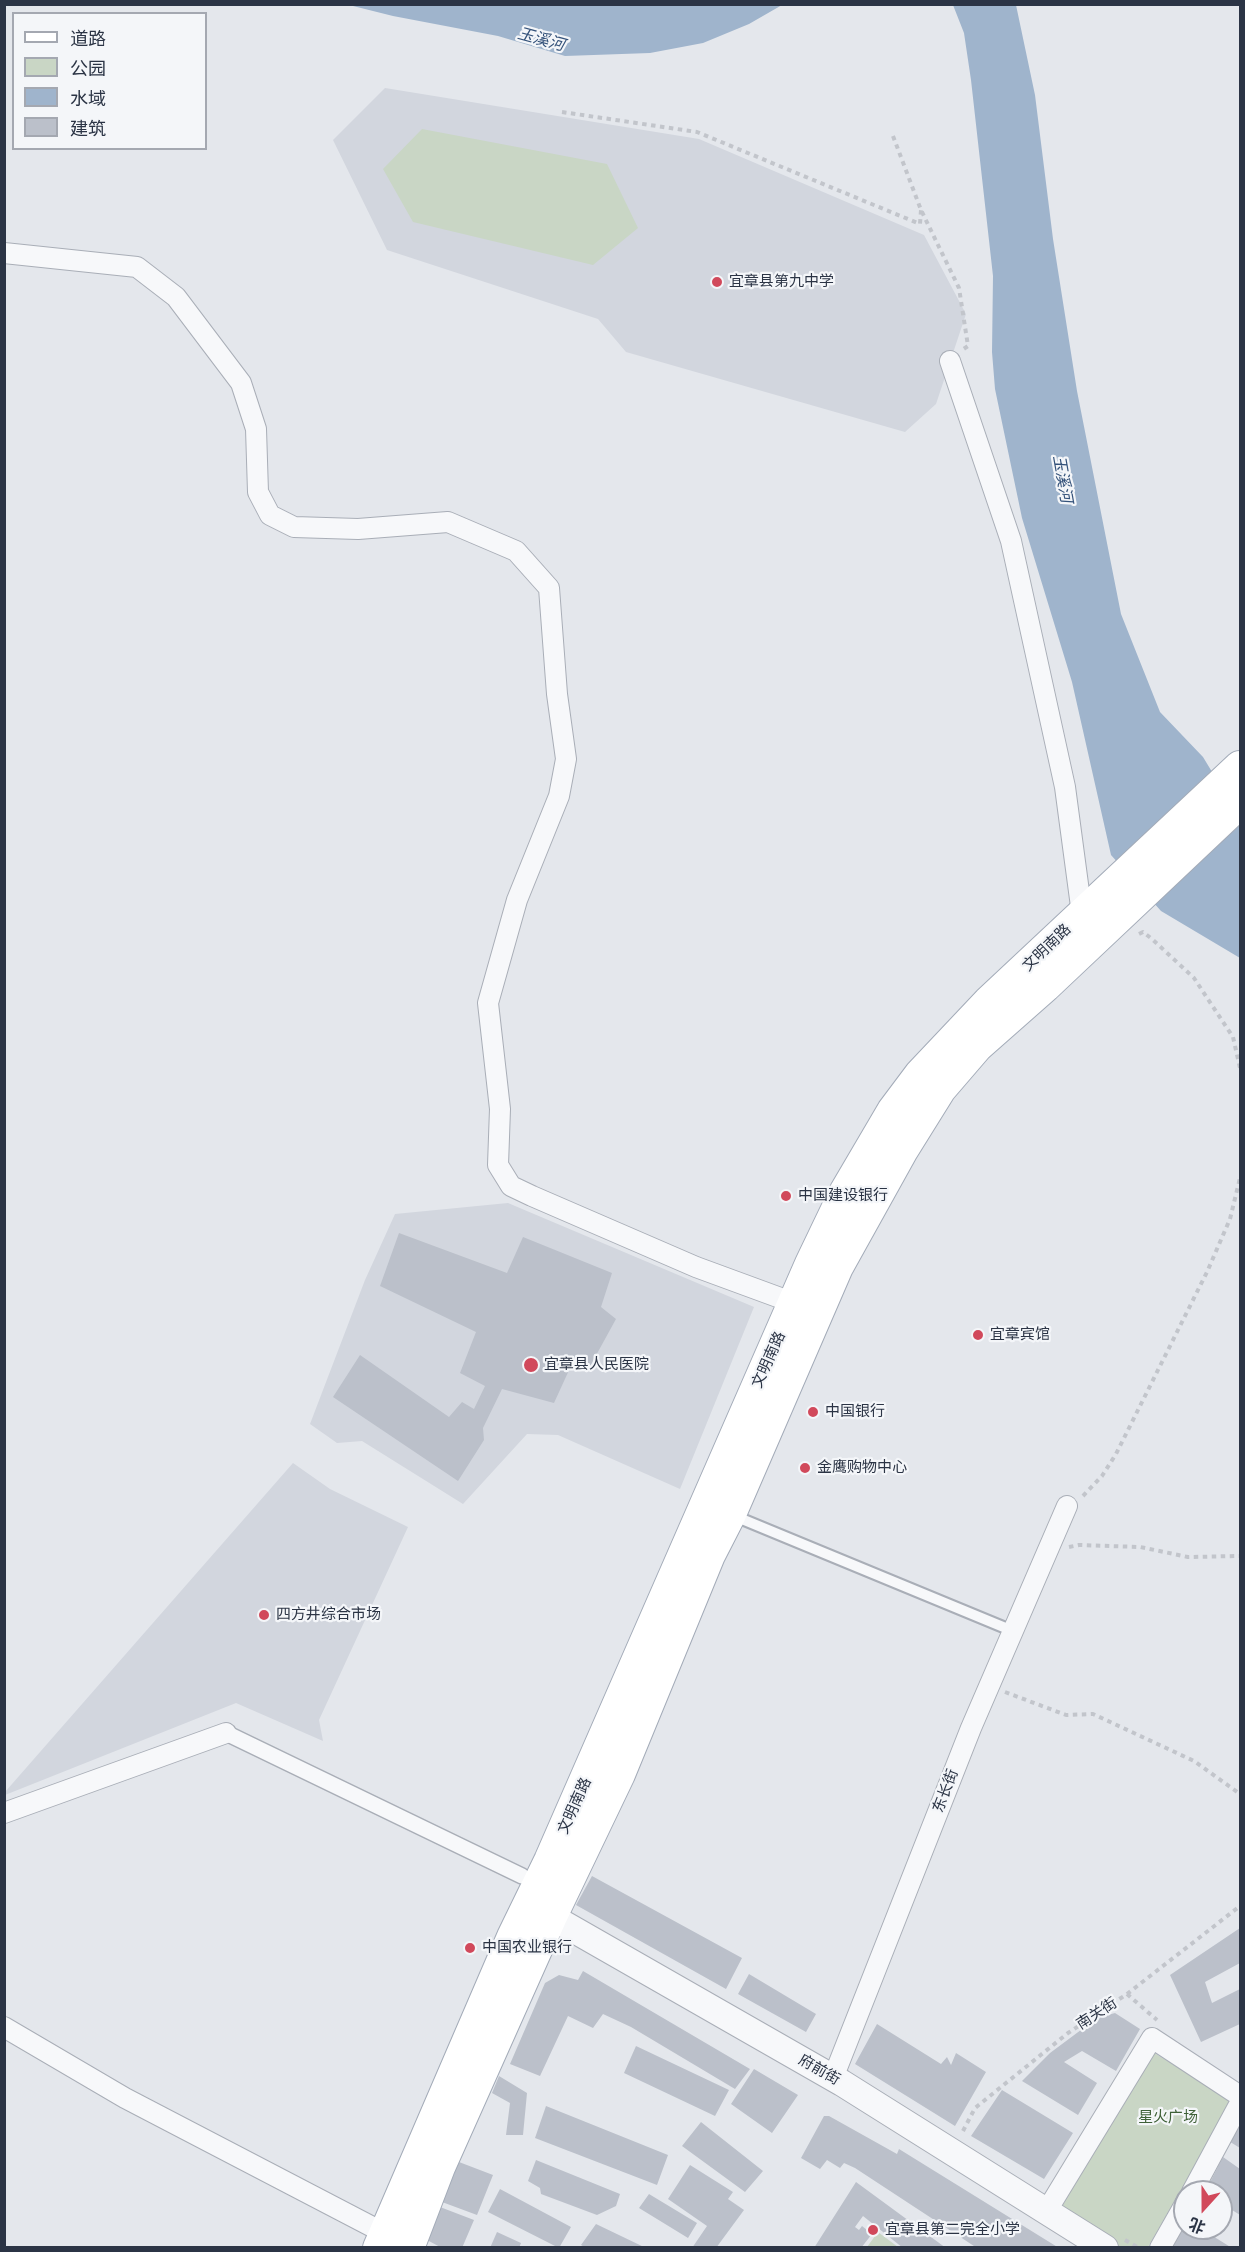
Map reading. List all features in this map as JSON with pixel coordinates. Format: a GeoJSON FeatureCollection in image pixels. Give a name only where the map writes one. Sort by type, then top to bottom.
{"type":"FeatureCollection","features":[{"type":"Feature","properties":{"kind":"main road","name":"文明南路"},"geometry":{"type":"LineString","coordinates":[[391,2243],[550,1862],[718,1509],[794,1303],[846,1191],[893,1111],[920,1075],[989,1002],[1113,885],[1239,780]]}},
{"type":"Feature","properties":{"kind":"main road"},"geometry":{"type":"LineString","coordinates":[[718,1509],[837,1267],[902,1150],[940,1089],[977,1046],[1143,896],[1239,780]]}},
{"type":"Feature","properties":{"kind":"street"},"geometry":{"type":"LineString","coordinates":[[4,253],[137,267],[176,297],[241,383],[256,429],[258,492],[270,515],[294,528],[358,529],[448,522],[516,551],[549,588],[557,694],[566,759],[559,796],[517,900],[488,1003],[500,1109],[498,1165],[511,1186],[532,1196],[696,1267],[794,1303]]}},
{"type":"Feature","properties":{"kind":"street"},"geometry":{"type":"LineString","coordinates":[[951,361],[1011,541],[1065,787],[1082,914]]}},
{"type":"Feature","properties":{"kind":"street","name":"东长街"},"geometry":{"type":"LineString","coordinates":[[833,2078],[989,1686],[1067,1506]]}},
{"type":"Feature","properties":{"kind":"street"},"geometry":{"type":"LineString","coordinates":[[4,1813],[226,1733],[534,1899]]}},
{"type":"Feature","properties":{"kind":"street","name":"府前街"},"geometry":{"type":"LineString","coordinates":[[534,1899],[833,2078],[1100,2246]]}},
{"type":"Feature","properties":{"kind":"street"},"geometry":{"type":"LineString","coordinates":[[4,2027],[125,2098],[391,2243]]}},
{"type":"Feature","properties":{"kind":"street"},"geometry":{"type":"LineString","coordinates":[[1046,2212],[1152,2037],[1240,2096]]}},
{"type":"Feature","properties":{"kind":"street"},"geometry":{"type":"LineString","coordinates":[[1198,2180],[1240,2103]]}},
{"type":"Feature","properties":{"kind":"street"},"geometry":{"type":"LineString","coordinates":[[1160,2247],[1173,2225]]}},
{"type":"Feature","properties":{"kind":"lane"},"geometry":{"type":"LineString","coordinates":[[718,1509],[1013,1631]]}},
{"type":"Feature","properties":{"kind":"path"},"geometry":{"type":"LineString","coordinates":[[562,112],[697,132],[920,224],[921,210]]}},
{"type":"Feature","properties":{"kind":"path"},"geometry":{"type":"LineString","coordinates":[[893,136],[921,210],[959,288],[968,346],[951,361]]}},
{"type":"Feature","properties":{"kind":"path"},"geometry":{"type":"LineString","coordinates":[[1136,937],[1143,932],[1194,978],[1233,1037],[1240,1068]]}},
{"type":"Feature","properties":{"kind":"path"},"geometry":{"type":"LineString","coordinates":[[1067,1506],[1087,1492],[1102,1476],[1116,1454],[1207,1272],[1230,1219],[1240,1178]]}},
{"type":"Feature","properties":{"kind":"path"},"geometry":{"type":"LineString","coordinates":[[1047,1552],[1079,1545],[1140,1547],[1188,1557],[1240,1556]]}},
{"type":"Feature","properties":{"kind":"path"},"geometry":{"type":"LineString","coordinates":[[989,1686],[1065,1715],[1093,1714],[1194,1761],[1240,1794]]}},
{"type":"Feature","properties":{"kind":"path","name":"南关街"},"geometry":{"type":"LineString","coordinates":[[963,2131],[975,2108],[1068,2032],[1127,1994],[1240,1906]]}},
{"type":"Feature","properties":{"kind":"path"},"geometry":{"type":"LineString","coordinates":[[1127,1994],[1158,2019],[1152,2037]]}},
{"type":"Feature","properties":{"kind":"shaded area","name":"宜章县第九中学"},"geometry":{"type":"Polygon","coordinates":[[[385,88],[699,139],[924,235],[966,314],[936,404],[905,432],[626,352],[598,319],[387,250],[333,140],[385,88]]]}},
{"type":"Feature","properties":{"kind":"shaded area","name":"宜章县人民医院"},"geometry":{"type":"Polygon","coordinates":[[[508,1203],[754,1307],[680,1489],[558,1435],[527,1434],[463,1504],[362,1441],[337,1443],[310,1424],[365,1280],[395,1214],[508,1203]]]}},
{"type":"Feature","properties":{"kind":"shaded area","name":"四方井综合市场"},"geometry":{"type":"Polygon","coordinates":[[[293,1463],[330,1489],[408,1527],[319,1720],[323,1741],[236,1703],[5,1795],[5,1792],[293,1463]]]}},
{"type":"Feature","properties":{"kind":"green space"},"geometry":{"type":"Polygon","coordinates":[[[422,129],[607,164],[638,228],[593,265],[413,222],[383,169],[422,129]]]}},
{"type":"Feature","properties":{"kind":"green space","name":"星火广场"},"geometry":{"type":"Polygon","coordinates":[[[1151,2051],[1233,2101],[1187,2180],[1173,2180],[1173,2204],[1148,2247],[1115,2247],[1058,2213],[1151,2051]]]}},
{"type":"Feature","properties":{"kind":"green space"},"geometry":{"type":"Polygon","coordinates":[[[878,2232],[898,2247],[867,2247],[878,2232]]]}},
{"type":"Feature","properties":{"kind":"water","name":"玉溪河"},"geometry":{"type":"Polygon","coordinates":[[[349,5],[782,5],[749,24],[703,43],[650,53],[565,56],[498,36],[393,16],[349,5]]]}},
{"type":"Feature","properties":{"kind":"water","name":"玉溪河"},"geometry":{"type":"Polygon","coordinates":[[[953,5],[1016,5],[1035,95],[1053,239],[1077,391],[1121,614],[1160,712],[1203,757],[1240,818],[1240,958],[1161,911],[1111,855],[1072,682],[1022,518],[995,389],[992,352],[993,276],[971,80],[964,33],[953,5]]]}},
{"type":"Feature","properties":{"kind":"building"},"geometry":{"type":"Polygon","coordinates":[[[399,1233],[507,1273],[523,1237],[612,1273],[601,1307],[616,1319],[588,1370],[570,1368],[554,1403],[502,1389],[483,1428],[484,1440],[458,1481],[333,1397],[360,1355],[449,1417],[462,1402],[474,1409],[485,1386],[460,1373],[476,1332],[380,1286],[399,1233]]]}},
{"type":"Feature","properties":{"kind":"building"},"geometry":{"type":"Polygon","coordinates":[[[592,1876],[742,1958],[726,1989],[576,1905],[592,1876]]]}},
{"type":"Feature","properties":{"kind":"building"},"geometry":{"type":"Polygon","coordinates":[[[1240,1928],[1240,1963],[1205,1982],[1212,2003],[1240,1989],[1240,2024],[1201,2042],[1170,1975],[1240,1928]]]}},
{"type":"Feature","properties":{"kind":"building"},"geometry":{"type":"Polygon","coordinates":[[[583,1971],[750,2069],[735,2089],[631,2027],[603,2014],[593,2028],[568,2016],[540,2076],[510,2064],[545,1983],[559,1975],[578,1980],[583,1971]]]}},
{"type":"Feature","properties":{"kind":"building"},"geometry":{"type":"Polygon","coordinates":[[[749,1974],[816,2014],[806,2032],[738,1994],[749,1974]]]}},
{"type":"Feature","properties":{"kind":"building"},"geometry":{"type":"Polygon","coordinates":[[[1115,2013],[1140,2029],[1116,2071],[1082,2051],[1064,2062],[1097,2083],[1078,2115],[1022,2081],[1050,2053],[1097,2018],[1115,2013]]]}},
{"type":"Feature","properties":{"kind":"building"},"geometry":{"type":"Polygon","coordinates":[[[877,2024],[941,2064],[947,2057],[951,2065],[956,2053],[986,2072],[955,2126],[855,2064],[877,2024]]]}},
{"type":"Feature","properties":{"kind":"building"},"geometry":{"type":"Polygon","coordinates":[[[636,2046],[729,2090],[715,2116],[624,2073],[636,2046]]]}},
{"type":"Feature","properties":{"kind":"building"},"geometry":{"type":"Polygon","coordinates":[[[754,2069],[798,2095],[772,2133],[731,2104],[754,2069]]]}},
{"type":"Feature","properties":{"kind":"building"},"geometry":{"type":"Polygon","coordinates":[[[499,2076],[527,2093],[523,2135],[506,2135],[510,2103],[492,2093],[499,2076]]]}},
{"type":"Feature","properties":{"kind":"building"},"geometry":{"type":"Polygon","coordinates":[[[1002,2090],[1073,2133],[1044,2179],[971,2136],[1002,2090]]]}},
{"type":"Feature","properties":{"kind":"building"},"geometry":{"type":"Polygon","coordinates":[[[546,2106],[668,2155],[657,2185],[535,2138],[546,2106]]]}},
{"type":"Feature","properties":{"kind":"building"},"geometry":{"type":"Polygon","coordinates":[[[1240,2115],[1240,2148],[1227,2140],[1240,2115]]]}},
{"type":"Feature","properties":{"kind":"building"},"geometry":{"type":"Polygon","coordinates":[[[824,2116],[829,2116],[897,2154],[899,2149],[1059,2248],[977,2248],[855,2168],[844,2163],[840,2168],[827,2160],[820,2169],[801,2158],[824,2116]]]}},
{"type":"Feature","properties":{"kind":"building"},"geometry":{"type":"Polygon","coordinates":[[[701,2122],[763,2171],[745,2192],[682,2146],[701,2122]]]}},
{"type":"Feature","properties":{"kind":"building"},"geometry":{"type":"Polygon","coordinates":[[[1223,2157],[1240,2169],[1240,2215],[1233,2211],[1233,2180],[1211,2180],[1223,2157]]]}},
{"type":"Feature","properties":{"kind":"building"},"geometry":{"type":"Polygon","coordinates":[[[536,2160],[620,2194],[616,2206],[597,2215],[541,2194],[540,2188],[528,2181],[536,2160]]]}},
{"type":"Feature","properties":{"kind":"building"},"geometry":{"type":"Polygon","coordinates":[[[459,2162],[493,2175],[477,2215],[442,2202],[459,2162]]]}},
{"type":"Feature","properties":{"kind":"building"},"geometry":{"type":"Polygon","coordinates":[[[690,2165],[733,2192],[728,2199],[744,2210],[716,2248],[692,2248],[707,2226],[668,2199],[690,2165]]]}},
{"type":"Feature","properties":{"kind":"building","name":"宜章县第二完全小学"},"geometry":{"type":"Polygon","coordinates":[[[856,2182],[946,2248],[903,2248],[863,2216],[855,2227],[859,2230],[862,2226],[872,2234],[861,2248],[814,2248],[856,2182]]]}},
{"type":"Feature","properties":{"kind":"building"},"geometry":{"type":"Polygon","coordinates":[[[500,2189],[571,2227],[559,2248],[488,2212],[500,2189]]]}},
{"type":"Feature","properties":{"kind":"building"},"geometry":{"type":"Polygon","coordinates":[[[649,2194],[697,2223],[688,2238],[639,2208],[649,2194]]]}},
{"type":"Feature","properties":{"kind":"building"},"geometry":{"type":"Polygon","coordinates":[[[440,2207],[474,2220],[462,2248],[442,2248],[427,2240],[440,2207]]]}},
{"type":"Feature","properties":{"kind":"building"},"geometry":{"type":"Polygon","coordinates":[[[596,2224],[646,2248],[586,2248],[581,2245],[596,2224]]]}},
{"type":"Feature","properties":{"kind":"building"},"geometry":{"type":"Polygon","coordinates":[[[497,2232],[521,2243],[519,2248],[490,2248],[497,2232]]]}},
{"type":"Feature","properties":{"kind":"building"},"geometry":{"type":"Polygon","coordinates":[[[1176,2240],[1219,2240],[1232,2248],[1170,2248],[1176,2240]]]}},
{"type":"Feature","properties":{"kind":"place","name":"宜章县第九中学"},"geometry":{"type":"Point","coordinates":[717,282]}},
{"type":"Feature","properties":{"kind":"place","name":"中国建设银行"},"geometry":{"type":"Point","coordinates":[786,1196]}},
{"type":"Feature","properties":{"kind":"place","name":"宜章宾馆"},"geometry":{"type":"Point","coordinates":[978,1335]}},
{"type":"Feature","properties":{"kind":"place","name":"宜章县人民医院"},"geometry":{"type":"Point","coordinates":[531,1365]}},
{"type":"Feature","properties":{"kind":"place","name":"中国银行"},"geometry":{"type":"Point","coordinates":[813,1412]}},
{"type":"Feature","properties":{"kind":"place","name":"金鹰购物中心"},"geometry":{"type":"Point","coordinates":[805,1468]}},
{"type":"Feature","properties":{"kind":"place","name":"四方井综合市场"},"geometry":{"type":"Point","coordinates":[264,1615]}},
{"type":"Feature","properties":{"kind":"place","name":"中国农业银行"},"geometry":{"type":"Point","coordinates":[470,1948]}},
{"type":"Feature","properties":{"kind":"place","name":"宜章县第二完全小学"},"geometry":{"type":"Point","coordinates":[873,2230]}}]}
